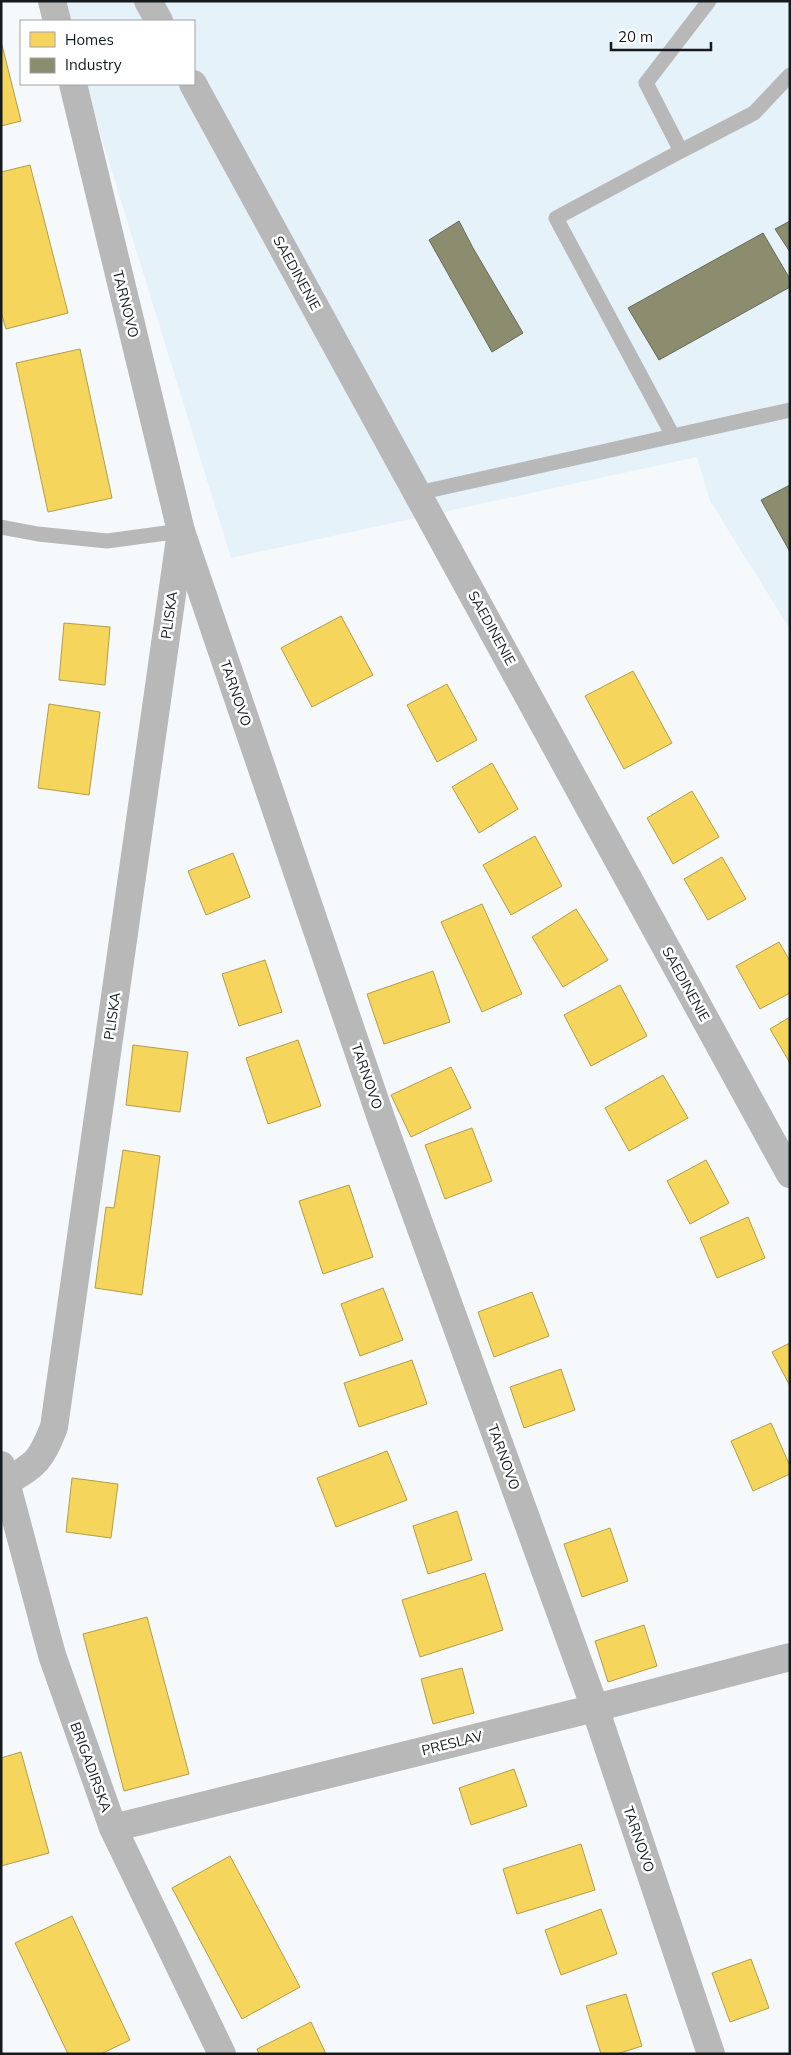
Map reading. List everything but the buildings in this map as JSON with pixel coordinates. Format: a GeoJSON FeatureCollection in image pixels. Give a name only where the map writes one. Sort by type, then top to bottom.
{"type":"FeatureCollection","features":[{"type":"Feature","properties":{"kind":"street"},"geometry":{"type":"LineString","coordinates":[[52,1],[57,20]]}},
{"type":"Feature","properties":{"kind":"street"},"geometry":{"type":"LineString","coordinates":[[148,1],[158,20]]}},
{"type":"Feature","properties":{"kind":"street","name":"TARNOVO"},"geometry":{"type":"LineString","coordinates":[[73,85],[181,531],[382,1120],[595,1708],[711,2054]]}},
{"type":"Feature","properties":{"kind":"street","name":"SAEDINENIE"},"geometry":{"type":"LineString","coordinates":[[194,85],[790,1174]]}},
{"type":"Feature","properties":{"kind":"street","name":"PLISKA"},"geometry":{"type":"LineString","coordinates":[[4,1473],[30,1468],[44,1453],[54,1427],[181,531]]}},
{"type":"Feature","properties":{"kind":"street","name":"BRIGADIRSKA"},"geometry":{"type":"LineString","coordinates":[[4,1473],[52,1654],[113,1828],[222,2054]]}},
{"type":"Feature","properties":{"kind":"street","name":"PRESLAV"},"geometry":{"type":"LineString","coordinates":[[113,1828],[595,1708],[790,1656]]}},
{"type":"Feature","properties":{"kind":"lane"},"geometry":{"type":"LineString","coordinates":[[681,151],[646,83],[709,1]]}},
{"type":"Feature","properties":{"kind":"lane"},"geometry":{"type":"LineString","coordinates":[[673,436],[556,218],[754,113],[790,75]]}},
{"type":"Feature","properties":{"kind":"lane"},"geometry":{"type":"LineString","coordinates":[[418,493],[790,410]]}},
{"type":"Feature","properties":{"kind":"lane"},"geometry":{"type":"LineString","coordinates":[[1,527],[38,534],[107,541],[181,531]]}},
{"type":"Feature","properties":{"kind":"shaded area"},"geometry":{"type":"Polygon","coordinates":[[[60,1],[790,1],[790,629],[710,501],[697,457],[231,558],[85,85],[195,85],[195,20],[66,20],[60,1]]]}}]}
